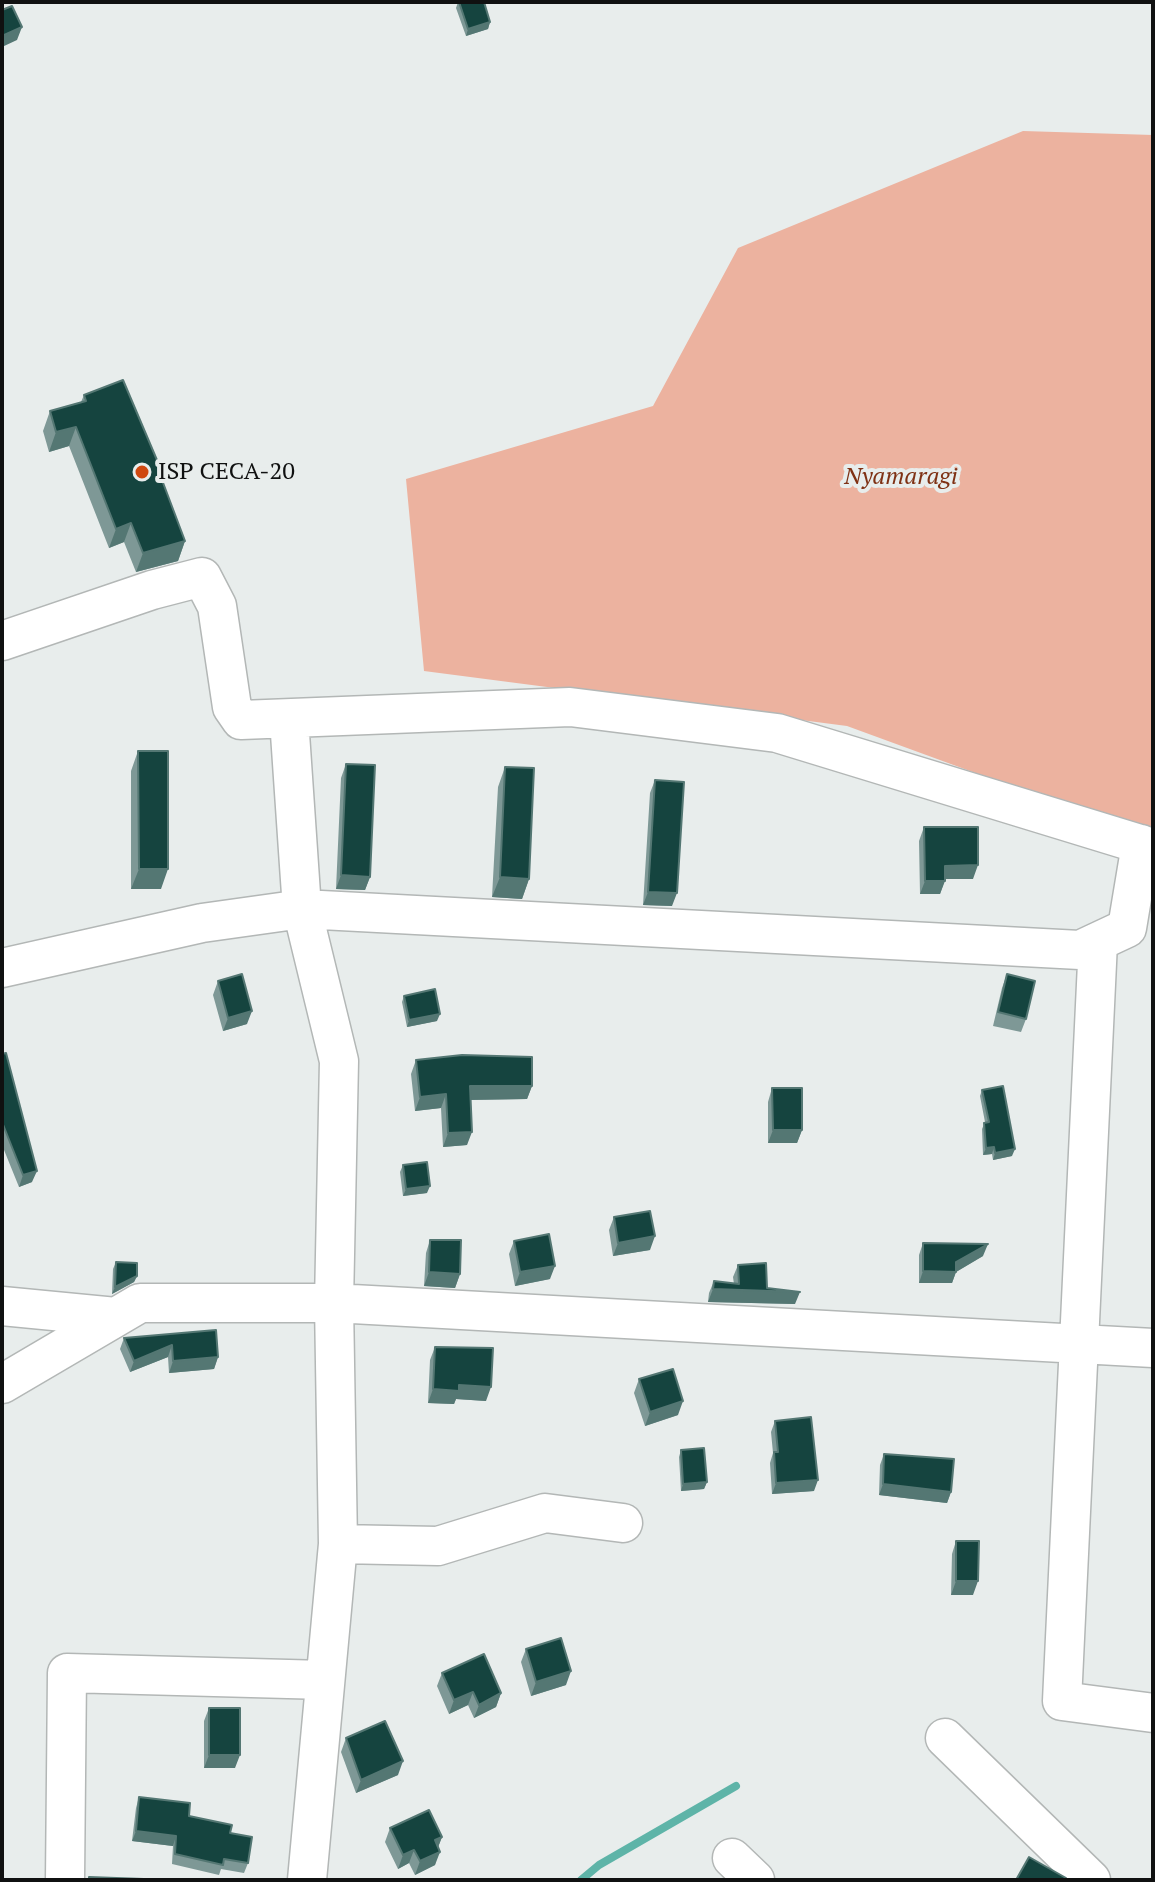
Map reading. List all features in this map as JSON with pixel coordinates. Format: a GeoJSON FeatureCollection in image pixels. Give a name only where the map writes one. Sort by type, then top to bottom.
{"type":"FeatureCollection","features":[{"type":"Feature","properties":{"kind":"street"},"geometry":{"type":"LineString","coordinates":[[2,641],[152,590],[202,577],[217,606],[232,707],[241,720],[570,707],[777,733],[1147,846],[1127,928],[1080,950],[302,909],[202,923],[2,968]]}},
{"type":"Feature","properties":{"kind":"street"},"geometry":{"type":"LineString","coordinates":[[289,719],[302,909],[339,1061],[334,1303],[338,1544],[307,1880]]}},
{"type":"Feature","properties":{"kind":"street"},"geometry":{"type":"LineString","coordinates":[[1098,942],[1062,1701],[1153,1713]]}},
{"type":"Feature","properties":{"kind":"street"},"geometry":{"type":"LineString","coordinates":[[2,1384],[140,1303],[334,1303],[1153,1348]]}},
{"type":"Feature","properties":{"kind":"street"},"geometry":{"type":"LineString","coordinates":[[2,1306],[116,1317]]}},
{"type":"Feature","properties":{"kind":"street"},"geometry":{"type":"LineString","coordinates":[[338,1544],[438,1546],[545,1513],[623,1523]]}},
{"type":"Feature","properties":{"kind":"street"},"geometry":{"type":"LineString","coordinates":[[65,1880],[67,1673],[325,1680]]}},
{"type":"Feature","properties":{"kind":"street"},"geometry":{"type":"LineString","coordinates":[[945,1738],[1091,1880]]}},
{"type":"Feature","properties":{"kind":"green space","name":"Nyamaragi"},"geometry":{"type":"Polygon","coordinates":[[[1023,131],[1153,135],[1153,838],[847,726],[424,671],[406,479],[653,406],[738,248],[1023,131]]]}},
{"type":"Feature","properties":{"kind":"building"},"geometry":{"type":"Polygon","coordinates":[[[459,2],[484,2],[490,22],[468,29],[459,2]]]}},
{"type":"Feature","properties":{"kind":"building"},"geometry":{"type":"Polygon","coordinates":[[[12,6],[22,27],[2,36],[2,10],[12,6]]]}},
{"type":"Feature","properties":{"kind":"building"},"geometry":{"type":"Polygon","coordinates":[[[123,380],[165,479],[162,480],[185,541],[143,553],[131,523],[116,529],[76,427],[56,432],[50,411],[86,401],[84,395],[123,380]]]}},
{"type":"Feature","properties":{"kind":"building"},"geometry":{"type":"Polygon","coordinates":[[[138,751],[168,751],[168,869],[139,869],[138,751]]]}},
{"type":"Feature","properties":{"kind":"building"},"geometry":{"type":"Polygon","coordinates":[[[346,764],[375,765],[370,877],[341,875],[346,764]]]}},
{"type":"Feature","properties":{"kind":"building"},"geometry":{"type":"Polygon","coordinates":[[[505,767],[534,768],[529,879],[500,877],[505,767]]]}},
{"type":"Feature","properties":{"kind":"building"},"geometry":{"type":"Polygon","coordinates":[[[655,780],[684,782],[677,893],[648,892],[655,780]]]}},
{"type":"Feature","properties":{"kind":"building"},"geometry":{"type":"Polygon","coordinates":[[[924,827],[978,827],[978,865],[945,866],[945,881],[925,881],[924,827]]]}},
{"type":"Feature","properties":{"kind":"building"},"geometry":{"type":"Polygon","coordinates":[[[242,974],[252,1011],[228,1018],[218,981],[242,974]]]}},
{"type":"Feature","properties":{"kind":"building"},"geometry":{"type":"Polygon","coordinates":[[[1007,974],[1035,981],[1026,1019],[998,1012],[1007,974]]]}},
{"type":"Feature","properties":{"kind":"building"},"geometry":{"type":"Polygon","coordinates":[[[435,989],[440,1014],[409,1020],[404,996],[435,989]]]}},
{"type":"Feature","properties":{"kind":"building"},"geometry":{"type":"Polygon","coordinates":[[[6,1053],[37,1171],[23,1175],[2,1122],[2,1054],[6,1053]]]}},
{"type":"Feature","properties":{"kind":"building"},"geometry":{"type":"Polygon","coordinates":[[[462,1055],[532,1057],[532,1086],[470,1086],[472,1132],[448,1133],[446,1094],[420,1097],[416,1060],[462,1055]]]}},
{"type":"Feature","properties":{"kind":"building"},"geometry":{"type":"Polygon","coordinates":[[[1003,1086],[1015,1149],[995,1153],[994,1147],[986,1148],[984,1123],[989,1122],[982,1090],[1003,1086]]]}},
{"type":"Feature","properties":{"kind":"building"},"geometry":{"type":"Polygon","coordinates":[[[772,1088],[802,1088],[802,1130],[773,1130],[772,1088]]]}},
{"type":"Feature","properties":{"kind":"building"},"geometry":{"type":"Polygon","coordinates":[[[427,1162],[430,1186],[406,1189],[403,1165],[427,1162]]]}},
{"type":"Feature","properties":{"kind":"building"},"geometry":{"type":"Polygon","coordinates":[[[650,1211],[655,1236],[618,1243],[614,1217],[650,1211]]]}},
{"type":"Feature","properties":{"kind":"building"},"geometry":{"type":"Polygon","coordinates":[[[549,1234],[555,1266],[520,1272],[514,1241],[549,1234]]]}},
{"type":"Feature","properties":{"kind":"building"},"geometry":{"type":"Polygon","coordinates":[[[430,1240],[461,1240],[460,1274],[429,1272],[430,1240]]]}},
{"type":"Feature","properties":{"kind":"building"},"geometry":{"type":"Polygon","coordinates":[[[923,1243],[988,1244],[956,1262],[956,1272],[923,1271],[923,1243]]]}},
{"type":"Feature","properties":{"kind":"building"},"geometry":{"type":"Polygon","coordinates":[[[116,1262],[137,1263],[137,1276],[115,1287],[116,1262]]]}},
{"type":"Feature","properties":{"kind":"building"},"geometry":{"type":"Polygon","coordinates":[[[766,1263],[767,1288],[800,1292],[713,1289],[714,1281],[739,1284],[738,1265],[766,1263]]]}},
{"type":"Feature","properties":{"kind":"building"},"geometry":{"type":"Polygon","coordinates":[[[216,1330],[218,1357],[173,1361],[172,1345],[134,1361],[124,1338],[216,1330]]]}},
{"type":"Feature","properties":{"kind":"building"},"geometry":{"type":"Polygon","coordinates":[[[435,1347],[493,1348],[491,1387],[459,1385],[459,1391],[433,1389],[435,1347]]]}},
{"type":"Feature","properties":{"kind":"building"},"geometry":{"type":"Polygon","coordinates":[[[673,1369],[683,1401],[650,1412],[639,1379],[673,1369]]]}},
{"type":"Feature","properties":{"kind":"building"},"geometry":{"type":"Polygon","coordinates":[[[811,1417],[818,1480],[776,1483],[774,1452],[778,1452],[775,1421],[811,1417]]]}},
{"type":"Feature","properties":{"kind":"building"},"geometry":{"type":"Polygon","coordinates":[[[704,1448],[707,1482],[683,1484],[681,1450],[704,1448]]]}},
{"type":"Feature","properties":{"kind":"building"},"geometry":{"type":"Polygon","coordinates":[[[884,1454],[954,1459],[951,1492],[883,1484],[884,1454]]]}},
{"type":"Feature","properties":{"kind":"building"},"geometry":{"type":"Polygon","coordinates":[[[956,1541],[979,1541],[978,1581],[956,1581],[956,1541]]]}},
{"type":"Feature","properties":{"kind":"building"},"geometry":{"type":"Polygon","coordinates":[[[561,1638],[571,1671],[536,1682],[526,1649],[561,1638]]]}},
{"type":"Feature","properties":{"kind":"building"},"geometry":{"type":"Polygon","coordinates":[[[484,1654],[501,1693],[479,1705],[473,1692],[454,1700],[442,1673],[484,1654]]]}},
{"type":"Feature","properties":{"kind":"building"},"geometry":{"type":"Polygon","coordinates":[[[209,1708],[240,1708],[240,1755],[209,1755],[209,1708]]]}},
{"type":"Feature","properties":{"kind":"building"},"geometry":{"type":"Polygon","coordinates":[[[385,1721],[403,1761],[361,1780],[346,1738],[385,1721]]]}},
{"type":"Feature","properties":{"kind":"building"},"geometry":{"type":"Polygon","coordinates":[[[139,1797],[190,1803],[189,1816],[232,1825],[230,1833],[252,1837],[248,1863],[224,1859],[223,1865],[175,1854],[176,1836],[136,1831],[139,1797]]]}},
{"type":"Feature","properties":{"kind":"building"},"geometry":{"type":"Polygon","coordinates":[[[429,1810],[442,1837],[435,1840],[440,1852],[420,1861],[414,1850],[403,1855],[390,1828],[429,1810]]]}},
{"type":"Feature","properties":{"kind":"building"},"geometry":{"type":"Polygon","coordinates":[[[1029,1857],[1066,1878],[1065,1880],[1016,1880],[1029,1857]]]}},
{"type":"Feature","properties":{"kind":"building"},"geometry":{"type":"Polygon","coordinates":[[[89,1877],[171,1880],[89,1880],[89,1877]]]}},
{"type":"Feature","properties":{"kind":"waterway"},"geometry":{"type":"LineString","coordinates":[[581,1880],[599,1865],[736,1786]]}},
{"type":"Feature","properties":{"kind":"place","name":"ISP CECA-20"},"geometry":{"type":"Point","coordinates":[142,472]}}]}
